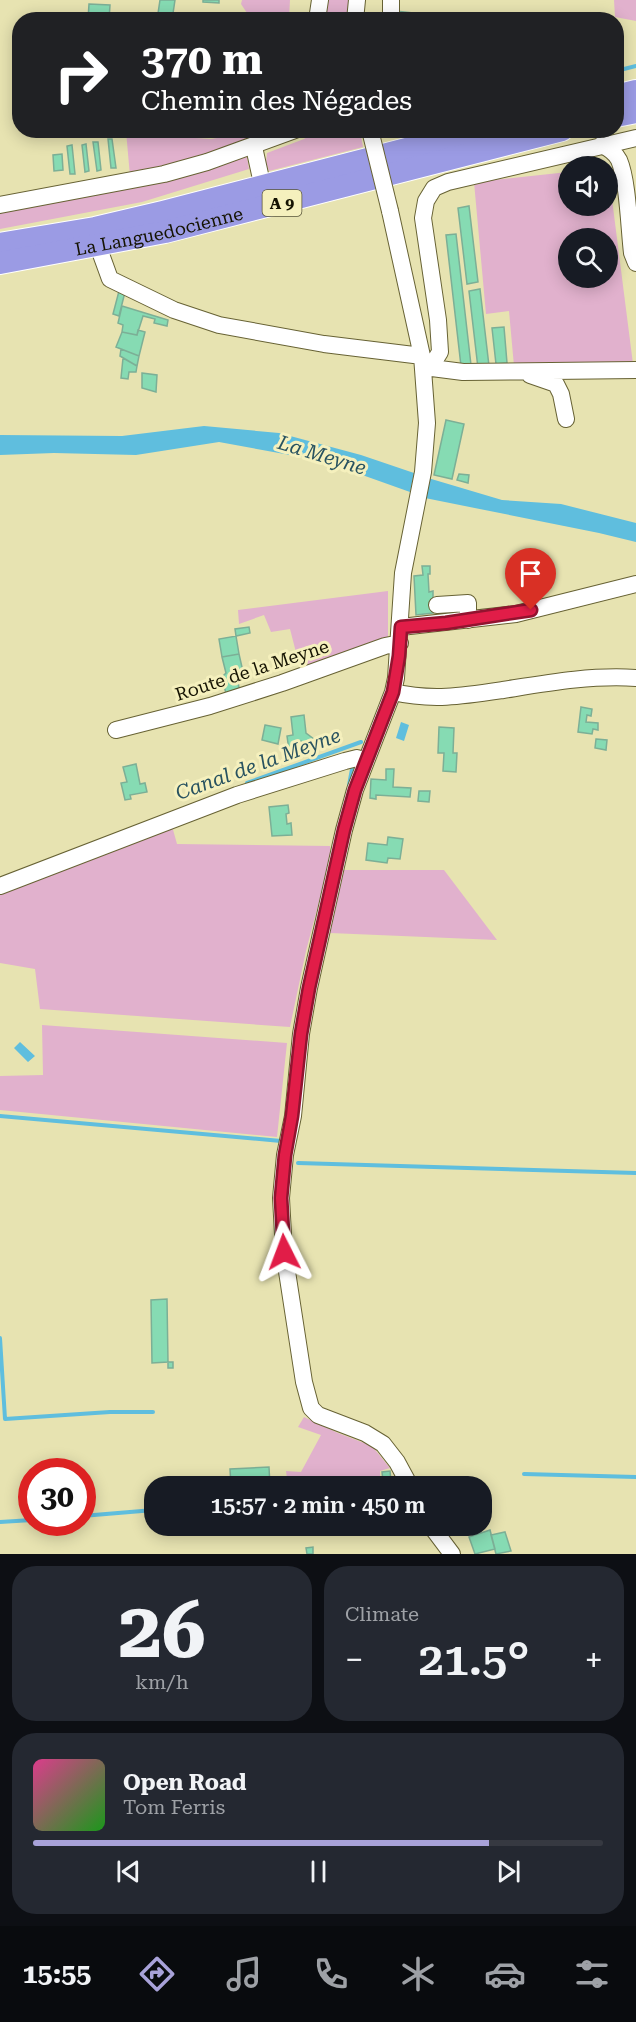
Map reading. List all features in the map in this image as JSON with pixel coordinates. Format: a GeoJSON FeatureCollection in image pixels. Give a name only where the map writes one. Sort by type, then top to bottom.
{"type":"FeatureCollection","features":[{"type":"Feature","properties":{"kind":"highway","name":"La Languedocienne"},"geometry":{"type":"LineString","coordinates":[[0,244],[95,228],[263,188],[450,138]]}},
{"type":"Feature","properties":{"kind":"highway","name":"La Languedocienne"},"geometry":{"type":"LineString","coordinates":[[0,263],[165,232],[531,138]]}},
{"type":"Feature","properties":{"kind":"street"},"geometry":{"type":"LineString","coordinates":[[0,205],[164,174],[254,147],[276,138]]}},
{"type":"Feature","properties":{"kind":"street"},"geometry":{"type":"LineString","coordinates":[[372,138],[423,362],[427,423],[423,472],[403,573],[400,635],[393,692],[355,790],[344,830],[305,1011],[281,1198],[284,1252],[304,1382],[311,1408],[318,1414],[365,1433],[383,1444],[398,1462],[405,1476]]}},
{"type":"Feature","properties":{"kind":"street"},"geometry":{"type":"LineString","coordinates":[[423,362],[435,360],[440,352],[438,320],[423,218],[426,201],[434,188],[448,182],[636,138]]}},
{"type":"Feature","properties":{"kind":"street"},"geometry":{"type":"LineString","coordinates":[[601,145],[610,149],[618,158],[624,181],[632,253],[636,263]]}},
{"type":"Feature","properties":{"kind":"street"},"geometry":{"type":"LineString","coordinates":[[254,147],[263,188]]}},
{"type":"Feature","properties":{"kind":"street"},"geometry":{"type":"LineString","coordinates":[[98,246],[110,279],[174,310],[219,325],[423,362],[463,372],[636,370]]}},
{"type":"Feature","properties":{"kind":"street"},"geometry":{"type":"LineString","coordinates":[[521,371],[556,384],[561,394],[566,419]]}},
{"type":"Feature","properties":{"kind":"street","name":"Route de la Meyne"},"geometry":{"type":"LineString","coordinates":[[116,730],[210,706],[282,683],[385,646],[400,635],[468,620],[534,610],[636,584]]}},
{"type":"Feature","properties":{"kind":"street"},"geometry":{"type":"LineString","coordinates":[[437,605],[468,603],[468,620]]}},
{"type":"Feature","properties":{"kind":"street"},"geometry":{"type":"LineString","coordinates":[[393,692],[409,696],[439,698],[590,677],[636,678]]}},
{"type":"Feature","properties":{"kind":"street"},"geometry":{"type":"LineString","coordinates":[[0,886],[237,795],[345,760],[357,758],[366,761]]}},
{"type":"Feature","properties":{"kind":"street"},"geometry":{"type":"LineString","coordinates":[[438,1536],[452,1554]]}},
{"type":"Feature","properties":{"kind":"shaded area"},"geometry":{"type":"Polygon","coordinates":[[[242,0],[290,0],[289,12],[246,12],[241,4],[242,0]]]}},
{"type":"Feature","properties":{"kind":"shaded area"},"geometry":{"type":"Polygon","coordinates":[[[326,0],[350,0],[349,12],[324,12],[326,0]]]}},
{"type":"Feature","properties":{"kind":"shaded area"},"geometry":{"type":"Polygon","coordinates":[[[614,0],[636,0],[636,21],[624,19],[624,12],[615,12],[614,0]]]}},
{"type":"Feature","properties":{"kind":"shaded area"},"geometry":{"type":"Polygon","coordinates":[[[127,138],[261,138],[130,176],[127,138]]]}},
{"type":"Feature","properties":{"kind":"shaded area"},"geometry":{"type":"Polygon","coordinates":[[[361,138],[363,147],[269,171],[266,163],[267,153],[304,139],[361,138]]]}},
{"type":"Feature","properties":{"kind":"shaded area"},"geometry":{"type":"Polygon","coordinates":[[[247,157],[249,169],[142,202],[0,229],[0,213],[134,187],[247,157]]]}},
{"type":"Feature","properties":{"kind":"shaded area"},"geometry":{"type":"Polygon","coordinates":[[[558,173],[558,216],[614,216],[616,228],[558,228],[558,288],[618,288],[618,246],[633,364],[514,366],[509,311],[486,314],[474,182],[558,173]]]}},
{"type":"Feature","properties":{"kind":"shaded area"},"geometry":{"type":"Polygon","coordinates":[[[388,591],[388,637],[381,642],[300,668],[290,629],[271,632],[264,615],[239,624],[238,610],[388,591]]]}},
{"type":"Feature","properties":{"kind":"shaded area"},"geometry":{"type":"Polygon","coordinates":[[[172,826],[177,844],[330,846],[330,860],[306,951],[290,1027],[40,1009],[35,969],[0,963],[0,892],[172,826]]]}},
{"type":"Feature","properties":{"kind":"shaded area"},"geometry":{"type":"Polygon","coordinates":[[[344,870],[444,870],[497,940],[330,933],[344,870]]]}},
{"type":"Feature","properties":{"kind":"shaded area"},"geometry":{"type":"Polygon","coordinates":[[[42,1025],[287,1043],[277,1137],[0,1110],[0,1076],[43,1075],[42,1025]]]}},
{"type":"Feature","properties":{"kind":"shaded area"},"geometry":{"type":"Polygon","coordinates":[[[304,1417],[372,1446],[390,1468],[380,1471],[380,1476],[287,1476],[286,1471],[301,1472],[321,1435],[298,1427],[304,1417]]]}},
{"type":"Feature","properties":{"kind":"water","name":"La Meyne"},"geometry":{"type":"Polygon","coordinates":[[[204,426],[279,433],[361,455],[414,473],[410,492],[323,461],[219,442],[136,455],[54,453],[0,455],[0,435],[122,436],[204,426]]]}},
{"type":"Feature","properties":{"kind":"water"},"geometry":{"type":"Polygon","coordinates":[[[428,478],[502,500],[561,504],[636,523],[636,542],[425,498],[428,478]]]}},
{"type":"Feature","properties":{"kind":"water"},"geometry":{"type":"Polygon","coordinates":[[[401,722],[409,725],[404,741],[396,738],[401,722]]]}},
{"type":"Feature","properties":{"kind":"water"},"geometry":{"type":"Polygon","coordinates":[[[20,1042],[35,1056],[28,1062],[14,1048],[20,1042]]]}},
{"type":"Feature","properties":{"kind":"building"},"geometry":{"type":"Polygon","coordinates":[[[160,0],[175,0],[173,12],[158,12],[160,0]]]}},
{"type":"Feature","properties":{"kind":"building"},"geometry":{"type":"Polygon","coordinates":[[[203,0],[219,0],[219,3],[203,2],[203,0]]]}},
{"type":"Feature","properties":{"kind":"building"},"geometry":{"type":"Polygon","coordinates":[[[89,4],[110,5],[110,12],[88,12],[89,4]]]}},
{"type":"Feature","properties":{"kind":"building"},"geometry":{"type":"Polygon","coordinates":[[[108,139],[112,139],[116,168],[111,168],[108,139]]]}},
{"type":"Feature","properties":{"kind":"building"},"geometry":{"type":"Polygon","coordinates":[[[93,142],[98,142],[101,170],[97,171],[93,142]]]}},
{"type":"Feature","properties":{"kind":"building"},"geometry":{"type":"Polygon","coordinates":[[[86,144],[89,171],[85,172],[82,145],[86,144]]]}},
{"type":"Feature","properties":{"kind":"building"},"geometry":{"type":"Polygon","coordinates":[[[72,145],[75,174],[70,174],[67,146],[72,145]]]}},
{"type":"Feature","properties":{"kind":"building"},"geometry":{"type":"Polygon","coordinates":[[[62,154],[63,170],[54,171],[53,155],[62,154]]]}},
{"type":"Feature","properties":{"kind":"building"},"geometry":{"type":"Polygon","coordinates":[[[469,206],[478,282],[467,284],[458,208],[469,206]]]}},
{"type":"Feature","properties":{"kind":"building"},"geometry":{"type":"Polygon","coordinates":[[[456,234],[471,365],[461,366],[446,235],[456,234]]]}},
{"type":"Feature","properties":{"kind":"building"},"geometry":{"type":"Polygon","coordinates":[[[480,289],[489,366],[478,368],[469,291],[480,289]]]}},
{"type":"Feature","properties":{"kind":"building"},"geometry":{"type":"Polygon","coordinates":[[[119,291],[125,292],[119,316],[113,314],[119,291]]]}},
{"type":"Feature","properties":{"kind":"building"},"geometry":{"type":"Polygon","coordinates":[[[122,306],[168,320],[167,326],[154,323],[155,319],[143,316],[137,335],[122,332],[123,325],[118,323],[122,306]]]}},
{"type":"Feature","properties":{"kind":"building"},"geometry":{"type":"Polygon","coordinates":[[[504,327],[507,363],[496,364],[492,328],[504,327]]]}},
{"type":"Feature","properties":{"kind":"building"},"geometry":{"type":"Polygon","coordinates":[[[138,330],[145,332],[139,356],[116,347],[122,332],[137,335],[138,330]]]}},
{"type":"Feature","properties":{"kind":"building"},"geometry":{"type":"Polygon","coordinates":[[[121,349],[139,356],[137,366],[120,356],[121,349]]]}},
{"type":"Feature","properties":{"kind":"building"},"geometry":{"type":"Polygon","coordinates":[[[123,358],[137,366],[136,372],[129,372],[128,379],[121,378],[123,358]]]}},
{"type":"Feature","properties":{"kind":"building"},"geometry":{"type":"Polygon","coordinates":[[[142,373],[157,375],[156,392],[142,388],[142,373]]]}},
{"type":"Feature","properties":{"kind":"building"},"geometry":{"type":"Polygon","coordinates":[[[446,420],[464,424],[452,479],[434,475],[446,420]]]}},
{"type":"Feature","properties":{"kind":"building"},"geometry":{"type":"Polygon","coordinates":[[[459,474],[469,475],[468,483],[457,480],[459,474]]]}},
{"type":"Feature","properties":{"kind":"building"},"geometry":{"type":"Polygon","coordinates":[[[422,566],[430,566],[429,592],[433,591],[433,613],[416,615],[414,576],[423,575],[422,566]]]}},
{"type":"Feature","properties":{"kind":"building"},"geometry":{"type":"Polygon","coordinates":[[[249,627],[250,633],[236,636],[235,629],[249,627]]]}},
{"type":"Feature","properties":{"kind":"building"},"geometry":{"type":"Polygon","coordinates":[[[236,636],[239,654],[222,657],[219,639],[236,636]]]}},
{"type":"Feature","properties":{"kind":"building"},"geometry":{"type":"Polygon","coordinates":[[[239,654],[244,676],[237,677],[240,693],[227,698],[222,677],[226,673],[222,657],[239,654]]]}},
{"type":"Feature","properties":{"kind":"building"},"geometry":{"type":"Polygon","coordinates":[[[581,707],[592,709],[591,716],[587,715],[586,722],[598,723],[598,730],[593,729],[592,734],[578,732],[581,707]]]}},
{"type":"Feature","properties":{"kind":"building"},"geometry":{"type":"Polygon","coordinates":[[[304,715],[306,733],[318,742],[312,749],[301,741],[296,742],[297,749],[289,750],[287,736],[293,735],[291,717],[304,715]]]}},
{"type":"Feature","properties":{"kind":"building"},"geometry":{"type":"Polygon","coordinates":[[[265,725],[281,728],[278,744],[262,740],[265,725]]]}},
{"type":"Feature","properties":{"kind":"building"},"geometry":{"type":"Polygon","coordinates":[[[439,727],[454,728],[453,753],[457,753],[456,772],[443,771],[444,753],[438,753],[439,727]]]}},
{"type":"Feature","properties":{"kind":"building"},"geometry":{"type":"Polygon","coordinates":[[[596,739],[607,740],[606,750],[595,748],[596,739]]]}},
{"type":"Feature","properties":{"kind":"building"},"geometry":{"type":"Polygon","coordinates":[[[136,764],[140,784],[145,783],[147,792],[130,795],[131,799],[125,800],[121,783],[127,782],[123,767],[136,764]]]}},
{"type":"Feature","properties":{"kind":"building"},"geometry":{"type":"Polygon","coordinates":[[[386,769],[394,769],[393,787],[411,788],[410,797],[376,795],[376,799],[370,798],[371,779],[386,780],[386,769]]]}},
{"type":"Feature","properties":{"kind":"building"},"geometry":{"type":"Polygon","coordinates":[[[419,791],[430,791],[429,802],[418,801],[419,791]]]}},
{"type":"Feature","properties":{"kind":"building"},"geometry":{"type":"Polygon","coordinates":[[[288,805],[287,824],[291,823],[292,835],[272,836],[269,807],[288,805]]]}},
{"type":"Feature","properties":{"kind":"building"},"geometry":{"type":"Polygon","coordinates":[[[388,837],[403,839],[400,859],[388,858],[387,863],[366,860],[368,843],[387,845],[388,837]]]}},
{"type":"Feature","properties":{"kind":"building"},"geometry":{"type":"Polygon","coordinates":[[[167,1299],[168,1362],[152,1363],[151,1300],[167,1299]]]}},
{"type":"Feature","properties":{"kind":"building"},"geometry":{"type":"Polygon","coordinates":[[[168,1362],[173,1362],[173,1368],[168,1368],[168,1362]]]}},
{"type":"Feature","properties":{"kind":"building"},"geometry":{"type":"Polygon","coordinates":[[[269,1467],[269,1476],[230,1476],[230,1469],[269,1467]]]}},
{"type":"Feature","properties":{"kind":"building"},"geometry":{"type":"Polygon","coordinates":[[[390,1471],[390,1476],[382,1476],[382,1472],[390,1471]]]}},
{"type":"Feature","properties":{"kind":"building"},"geometry":{"type":"Polygon","coordinates":[[[505,1532],[511,1551],[496,1554],[492,1535],[505,1532]]]}},
{"type":"Feature","properties":{"kind":"building"},"geometry":{"type":"Polygon","coordinates":[[[492,1536],[495,1549],[475,1554],[469,1537],[492,1536]]]}},
{"type":"Feature","properties":{"kind":"building"},"geometry":{"type":"Polygon","coordinates":[[[313,1547],[313,1554],[307,1554],[306,1548],[313,1547]]]}},
{"type":"Feature","properties":{"kind":"waterway"},"geometry":{"type":"LineString","coordinates":[[624,69],[636,66]]}},
{"type":"Feature","properties":{"kind":"waterway","name":"Canal de la Meyne"},"geometry":{"type":"LineString","coordinates":[[247,783],[361,742]]}},
{"type":"Feature","properties":{"kind":"waterway"},"geometry":{"type":"LineString","coordinates":[[349,785],[352,769]]}},
{"type":"Feature","properties":{"kind":"waterway"},"geometry":{"type":"LineString","coordinates":[[0,1116],[281,1141]]}},
{"type":"Feature","properties":{"kind":"waterway"},"geometry":{"type":"LineString","coordinates":[[298,1163],[636,1173]]}},
{"type":"Feature","properties":{"kind":"waterway"},"geometry":{"type":"LineString","coordinates":[[0,1338],[5,1419],[110,1412],[153,1412]]}},
{"type":"Feature","properties":{"kind":"waterway"},"geometry":{"type":"LineString","coordinates":[[524,1474],[636,1477]]}},
{"type":"Feature","properties":{"kind":"waterway"},"geometry":{"type":"LineString","coordinates":[[96,1515],[144,1511]]}},
{"type":"Feature","properties":{"kind":"waterway"},"geometry":{"type":"LineString","coordinates":[[0,1522],[18,1521]]}},
{"type":"Feature","properties":{"kind":"route"},"geometry":{"type":"LineString","coordinates":[[284,1252],[281,1198],[285,1155],[309,988],[355,790],[393,692],[401,627],[516,614],[531,610]]}}]}
